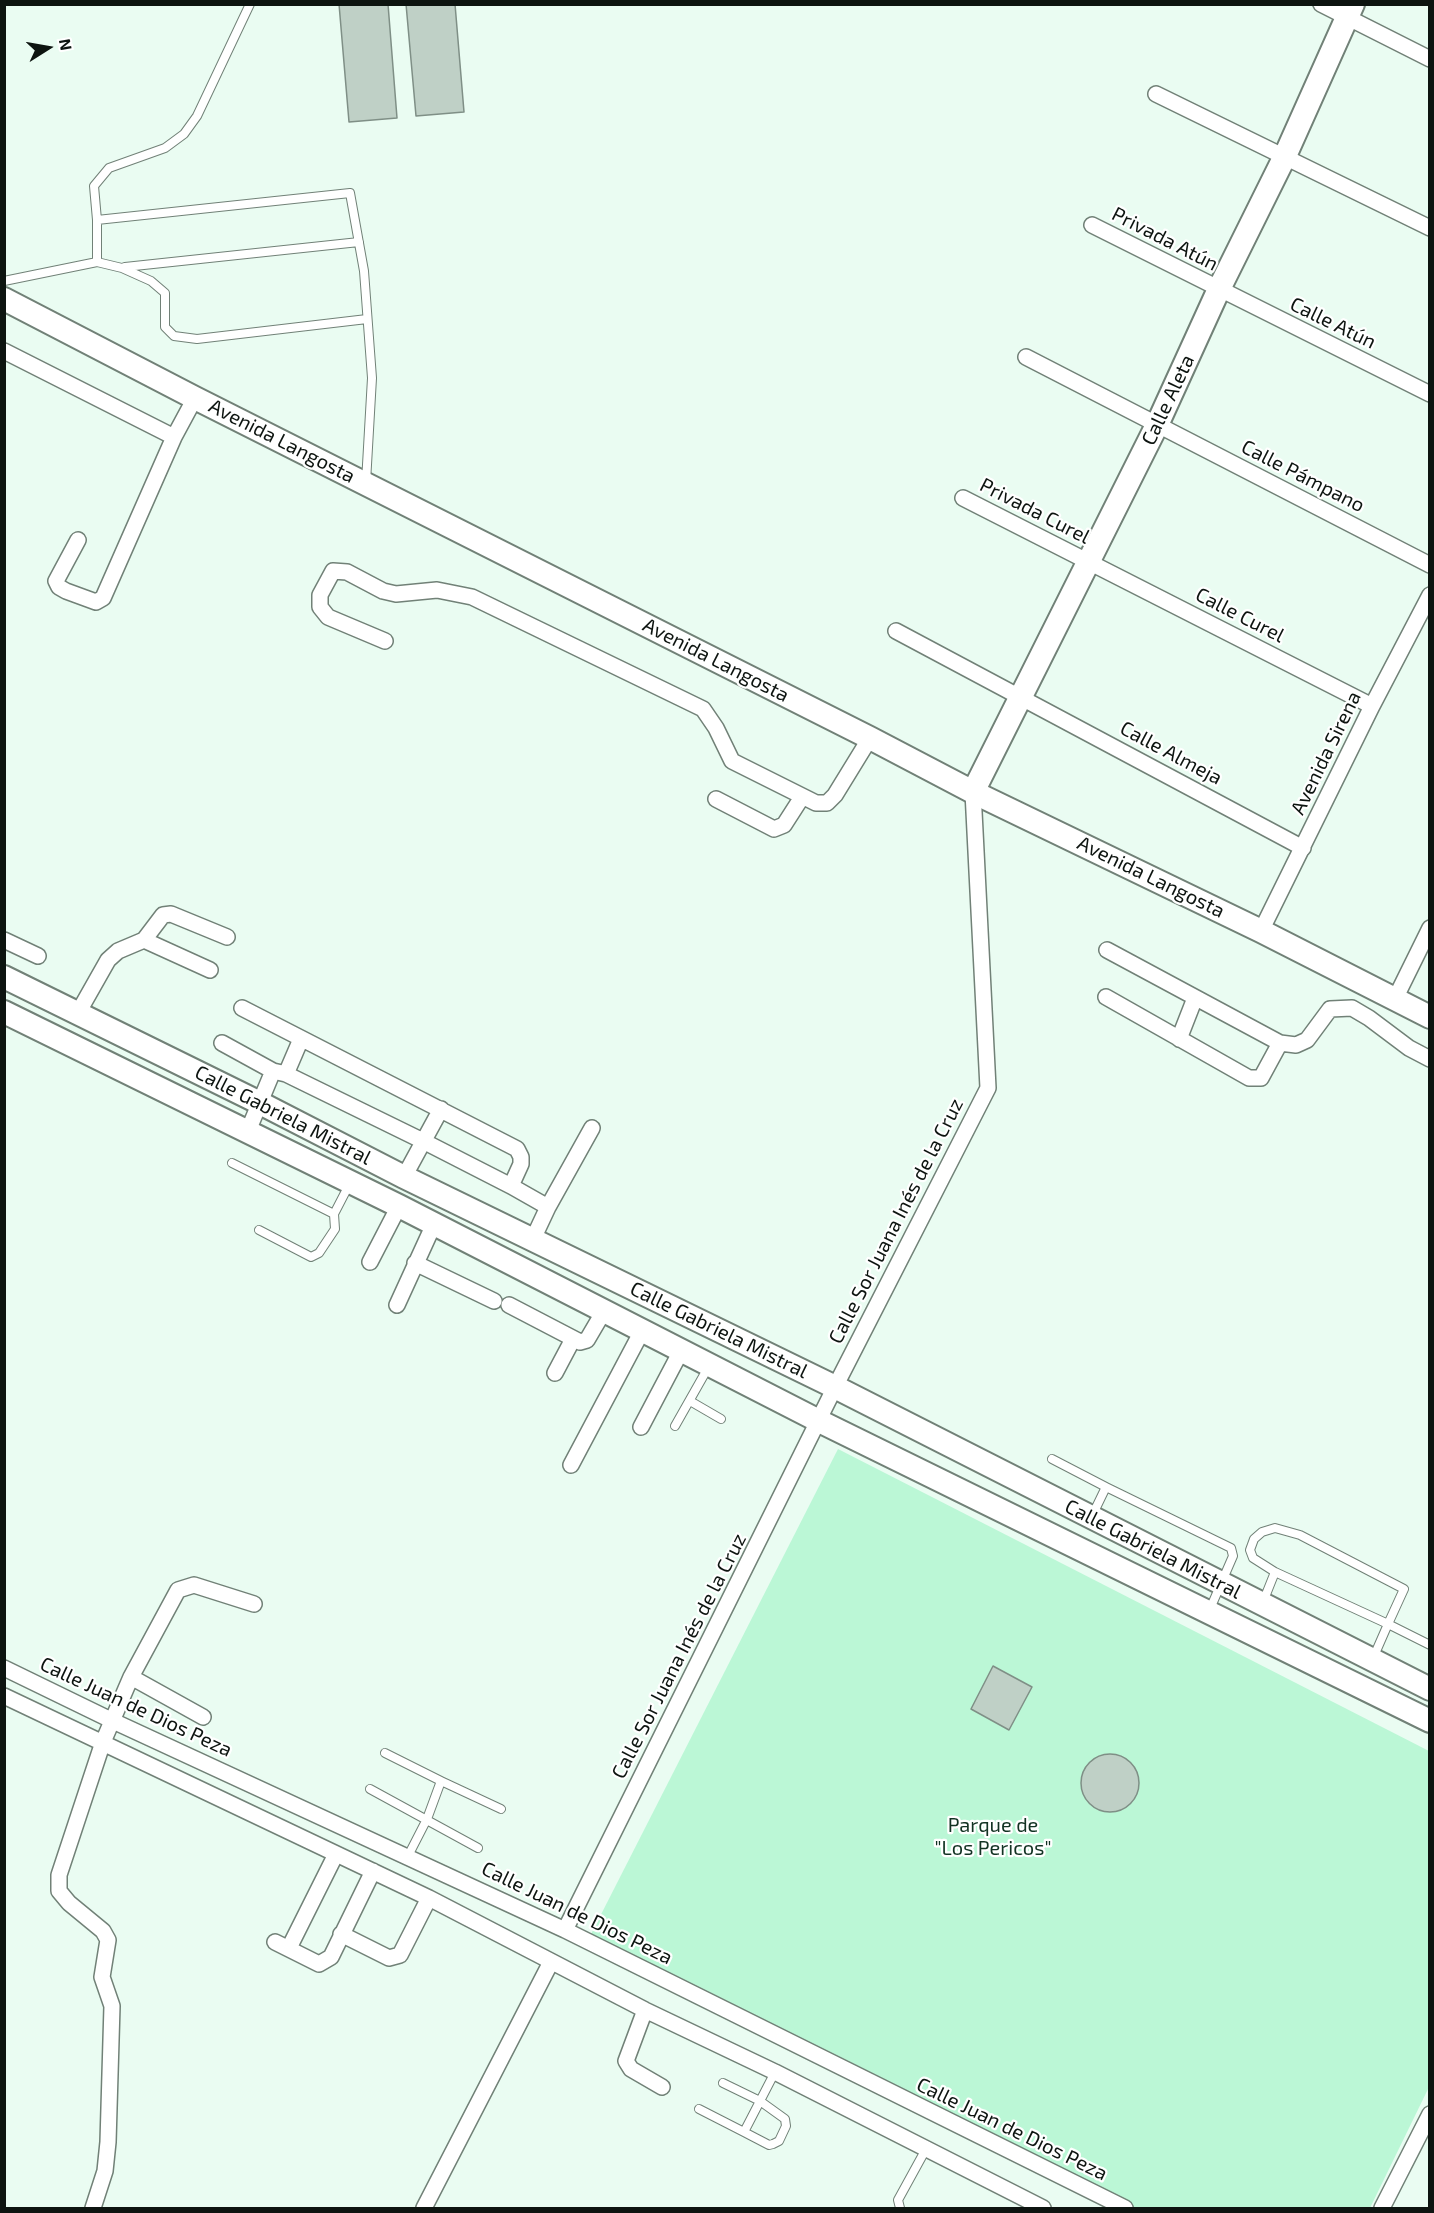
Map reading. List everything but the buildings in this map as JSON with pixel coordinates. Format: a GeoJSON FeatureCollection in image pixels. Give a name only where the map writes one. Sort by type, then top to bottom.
{"type":"FeatureCollection","features":[{"type":"Feature","properties":{"kind":"street"},"geometry":{"type":"LineString","coordinates":[[1321,4],[1350,11],[1430,59]]}},
{"type":"Feature","properties":{"kind":"street","name":"Calle Aleta"},"geometry":{"type":"LineString","coordinates":[[973,792],[1157,425],[1219,290],[1285,156],[1350,11]]}},
{"type":"Feature","properties":{"kind":"street"},"geometry":{"type":"LineString","coordinates":[[1156,94],[1430,228]]}},
{"type":"Feature","properties":{"kind":"street","name":"Privada Atún"},"geometry":{"type":"LineString","coordinates":[[1092,225],[1219,290]]}},
{"type":"Feature","properties":{"kind":"street","name":"Calle Atún"},"geometry":{"type":"LineString","coordinates":[[1219,290],[1430,394]]}},
{"type":"Feature","properties":{"kind":"street","name":"Avenida Langosta"},"geometry":{"type":"LineString","coordinates":[[4,299],[973,792],[1261,931],[1430,1017]]}},
{"type":"Feature","properties":{"kind":"street"},"geometry":{"type":"LineString","coordinates":[[4,351],[174,437]]}},
{"type":"Feature","properties":{"kind":"street","name":"Calle Pámpano"},"geometry":{"type":"LineString","coordinates":[[1026,357],[1430,565]]}},
{"type":"Feature","properties":{"kind":"street"},"geometry":{"type":"LineString","coordinates":[[78,540],[56,581],[59,587],[66,591],[96,602],[103,598],[174,437],[195,398]]}},
{"type":"Feature","properties":{"kind":"street","name":"Privada Curel"},"geometry":{"type":"LineString","coordinates":[[963,498],[1089,562]]}},
{"type":"Feature","properties":{"kind":"street","name":"Calle Curel"},"geometry":{"type":"LineString","coordinates":[[1089,562],[1372,706]]}},
{"type":"Feature","properties":{"kind":"street"},"geometry":{"type":"LineString","coordinates":[[385,641],[328,617],[320,607],[320,595],[333,571],[347,572],[383,591],[396,594],[436,590],[472,597],[703,710],[716,728],[732,761],[816,803],[826,803],[835,795],[870,738]]}},
{"type":"Feature","properties":{"kind":"street","name":"Avenida Sirena"},"geometry":{"type":"LineString","coordinates":[[1261,931],[1372,706],[1425,614],[1430,594]]}},
{"type":"Feature","properties":{"kind":"street","name":"Calle Almeja"},"geometry":{"type":"LineString","coordinates":[[897,631],[1303,848]]}},
{"type":"Feature","properties":{"kind":"street","name":"Calle Sor Juana Inés de la Cruz"},"geometry":{"type":"LineString","coordinates":[[566,1930],[835,1387],[988,1088],[973,792]]}},
{"type":"Feature","properties":{"kind":"street"},"geometry":{"type":"LineString","coordinates":[[716,800],[774,829],[784,825],[802,797]]}},
{"type":"Feature","properties":{"kind":"street"},"geometry":{"type":"LineString","coordinates":[[78,1013],[108,960],[118,951],[144,940],[163,915],[171,914],[227,937]]}},
{"type":"Feature","properties":{"kind":"street"},"geometry":{"type":"LineString","coordinates":[[1395,999],[1430,928]]}},
{"type":"Feature","properties":{"kind":"street"},"geometry":{"type":"LineString","coordinates":[[4,940],[38,956]]}},
{"type":"Feature","properties":{"kind":"street"},"geometry":{"type":"LineString","coordinates":[[144,940],[210,970]]}},
{"type":"Feature","properties":{"kind":"street"},"geometry":{"type":"LineString","coordinates":[[1107,951],[1281,1043],[1296,1045],[1307,1040],[1330,1009],[1352,1008],[1409,1048],[1430,1059]]}},
{"type":"Feature","properties":{"kind":"street","name":"Calle Gabriela Mistral"},"geometry":{"type":"LineString","coordinates":[[4,977],[404,1177],[835,1387],[1430,1689]]}},
{"type":"Feature","properties":{"kind":"street"},"geometry":{"type":"LineString","coordinates":[[1106,998],[1249,1078],[1261,1078],[1281,1043]]}},
{"type":"Feature","properties":{"kind":"street"},"geometry":{"type":"LineString","coordinates":[[1179,1038],[1195,998]]}},
{"type":"Feature","properties":{"kind":"street"},"geometry":{"type":"LineString","coordinates":[[242,1008],[517,1149],[521,1157],[521,1164],[511,1186]]}},
{"type":"Feature","properties":{"kind":"street","name":"Calle Gabriela Mistral"},"geometry":{"type":"LineString","coordinates":[[4,1012],[399,1206],[819,1421],[1430,1721]]}},
{"type":"Feature","properties":{"kind":"street"},"geometry":{"type":"LineString","coordinates":[[248,1131],[260,1103],[301,1040]]}},
{"type":"Feature","properties":{"kind":"street"},"geometry":{"type":"LineString","coordinates":[[222,1043],[423,1141],[511,1186],[548,1208]]}},
{"type":"Feature","properties":{"kind":"street"},"geometry":{"type":"LineString","coordinates":[[404,1177],[441,1109]]}},
{"type":"Feature","properties":{"kind":"street"},"geometry":{"type":"LineString","coordinates":[[533,1239],[592,1128]]}},
{"type":"Feature","properties":{"kind":"street"},"geometry":{"type":"LineString","coordinates":[[370,1262],[399,1206]]}},
{"type":"Feature","properties":{"kind":"street"},"geometry":{"type":"LineString","coordinates":[[398,1305],[434,1224]]}},
{"type":"Feature","properties":{"kind":"street"},"geometry":{"type":"LineString","coordinates":[[415,1263],[494,1301]]}},
{"type":"Feature","properties":{"kind":"street"},"geometry":{"type":"LineString","coordinates":[[509,1305],[580,1342],[587,1340],[604,1311]]}},
{"type":"Feature","properties":{"kind":"street"},"geometry":{"type":"LineString","coordinates":[[571,1465],[642,1331]]}},
{"type":"Feature","properties":{"kind":"street"},"geometry":{"type":"LineString","coordinates":[[555,1373],[573,1338]]}},
{"type":"Feature","properties":{"kind":"street"},"geometry":{"type":"LineString","coordinates":[[641,1427],[681,1351]]}},
{"type":"Feature","properties":{"kind":"street"},"geometry":{"type":"LineString","coordinates":[[93,2208],[105,2171],[108,2142],[112,2006],[102,1977],[108,1940],[104,1931],[69,1903],[59,1891],[59,1875],[103,1742],[131,1677],[178,1590],[194,1585],[254,1604]]}},
{"type":"Feature","properties":{"kind":"street","name":"Calle Juan de Dios Peza"},"geometry":{"type":"LineString","coordinates":[[4,1668],[113,1721],[566,1930],[1125,2208]]}},
{"type":"Feature","properties":{"kind":"street"},"geometry":{"type":"LineString","coordinates":[[131,1677],[203,1717]]}},
{"type":"Feature","properties":{"kind":"street"},"geometry":{"type":"LineString","coordinates":[[4,1696],[429,1898],[645,2010],[775,2072],[1043,2208]]}},
{"type":"Feature","properties":{"kind":"street"},"geometry":{"type":"LineString","coordinates":[[336,1854],[282,1945],[319,1964],[331,1957],[340,1934],[373,1871]]}},
{"type":"Feature","properties":{"kind":"street"},"geometry":{"type":"LineString","coordinates":[[340,1934],[388,1958],[400,1955],[429,1898]]}},
{"type":"Feature","properties":{"kind":"street"},"geometry":{"type":"LineString","coordinates":[[424,2208],[550,1962]]}},
{"type":"Feature","properties":{"kind":"street"},"geometry":{"type":"LineString","coordinates":[[645,2010],[626,2061],[630,2069],[662,2087]]}},
{"type":"Feature","properties":{"kind":"street"},"geometry":{"type":"LineString","coordinates":[[1382,2208],[1430,2114]]}},
{"type":"Feature","properties":{"kind":"lane"},"geometry":{"type":"LineString","coordinates":[[97,262],[94,186],[109,168],[165,148],[184,134],[197,116],[250,4]]}},
{"type":"Feature","properties":{"kind":"lane"},"geometry":{"type":"LineString","coordinates":[[97,220],[350,193],[364,271],[372,378],[366,484]]}},
{"type":"Feature","properties":{"kind":"lane"},"geometry":{"type":"LineString","coordinates":[[122,268],[359,242]]}},
{"type":"Feature","properties":{"kind":"lane"},"geometry":{"type":"LineString","coordinates":[[4,281],[97,262],[122,268],[151,281],[165,292],[165,327],[174,336],[197,339],[368,319]]}},
{"type":"Feature","properties":{"kind":"lane"},"geometry":{"type":"LineString","coordinates":[[232,1163],[334,1214]]}},
{"type":"Feature","properties":{"kind":"lane"},"geometry":{"type":"LineString","coordinates":[[259,1230],[311,1257],[319,1253],[335,1229],[334,1214],[350,1183]]}},
{"type":"Feature","properties":{"kind":"lane"},"geometry":{"type":"LineString","coordinates":[[675,1426],[709,1365]]}},
{"type":"Feature","properties":{"kind":"lane"},"geometry":{"type":"LineString","coordinates":[[690,1401],[721,1419]]}},
{"type":"Feature","properties":{"kind":"lane"},"geometry":{"type":"LineString","coordinates":[[1052,1459],[1231,1548],[1233,1556],[1208,1612]]}},
{"type":"Feature","properties":{"kind":"lane"},"geometry":{"type":"LineString","coordinates":[[1092,1518],[1106,1487]]}},
{"type":"Feature","properties":{"kind":"lane"},"geometry":{"type":"LineString","coordinates":[[1372,1660],[1388,1624],[1404,1589],[1300,1535],[1275,1528],[1262,1532],[1254,1539],[1250,1550],[1253,1558],[1275,1572],[1388,1624],[1430,1645]]}},
{"type":"Feature","properties":{"kind":"lane"},"geometry":{"type":"LineString","coordinates":[[1262,1605],[1275,1572]]}},
{"type":"Feature","properties":{"kind":"lane"},"geometry":{"type":"LineString","coordinates":[[385,1753],[501,1809]]}},
{"type":"Feature","properties":{"kind":"lane"},"geometry":{"type":"LineString","coordinates":[[408,1856],[427,1820],[441,1781]]}},
{"type":"Feature","properties":{"kind":"lane"},"geometry":{"type":"LineString","coordinates":[[370,1789],[478,1848]]}},
{"type":"Feature","properties":{"kind":"lane"},"geometry":{"type":"LineString","coordinates":[[744,2132],[775,2072]]}},
{"type":"Feature","properties":{"kind":"lane"},"geometry":{"type":"LineString","coordinates":[[699,2109],[769,2145],[778,2141],[786,2126],[785,2119],[760,2102],[723,2083]]}},
{"type":"Feature","properties":{"kind":"lane"},"geometry":{"type":"LineString","coordinates":[[900,2208],[898,2200],[926,2149]]}},
{"type":"Feature","properties":{"kind":"green space","name":"Parque de \"Los Pericos\""},"geometry":{"type":"Polygon","coordinates":[[[838,1449],[1429,1751],[1429,2087],[1370,2208],[1124,2208],[588,1940],[838,1449]]]}}]}
